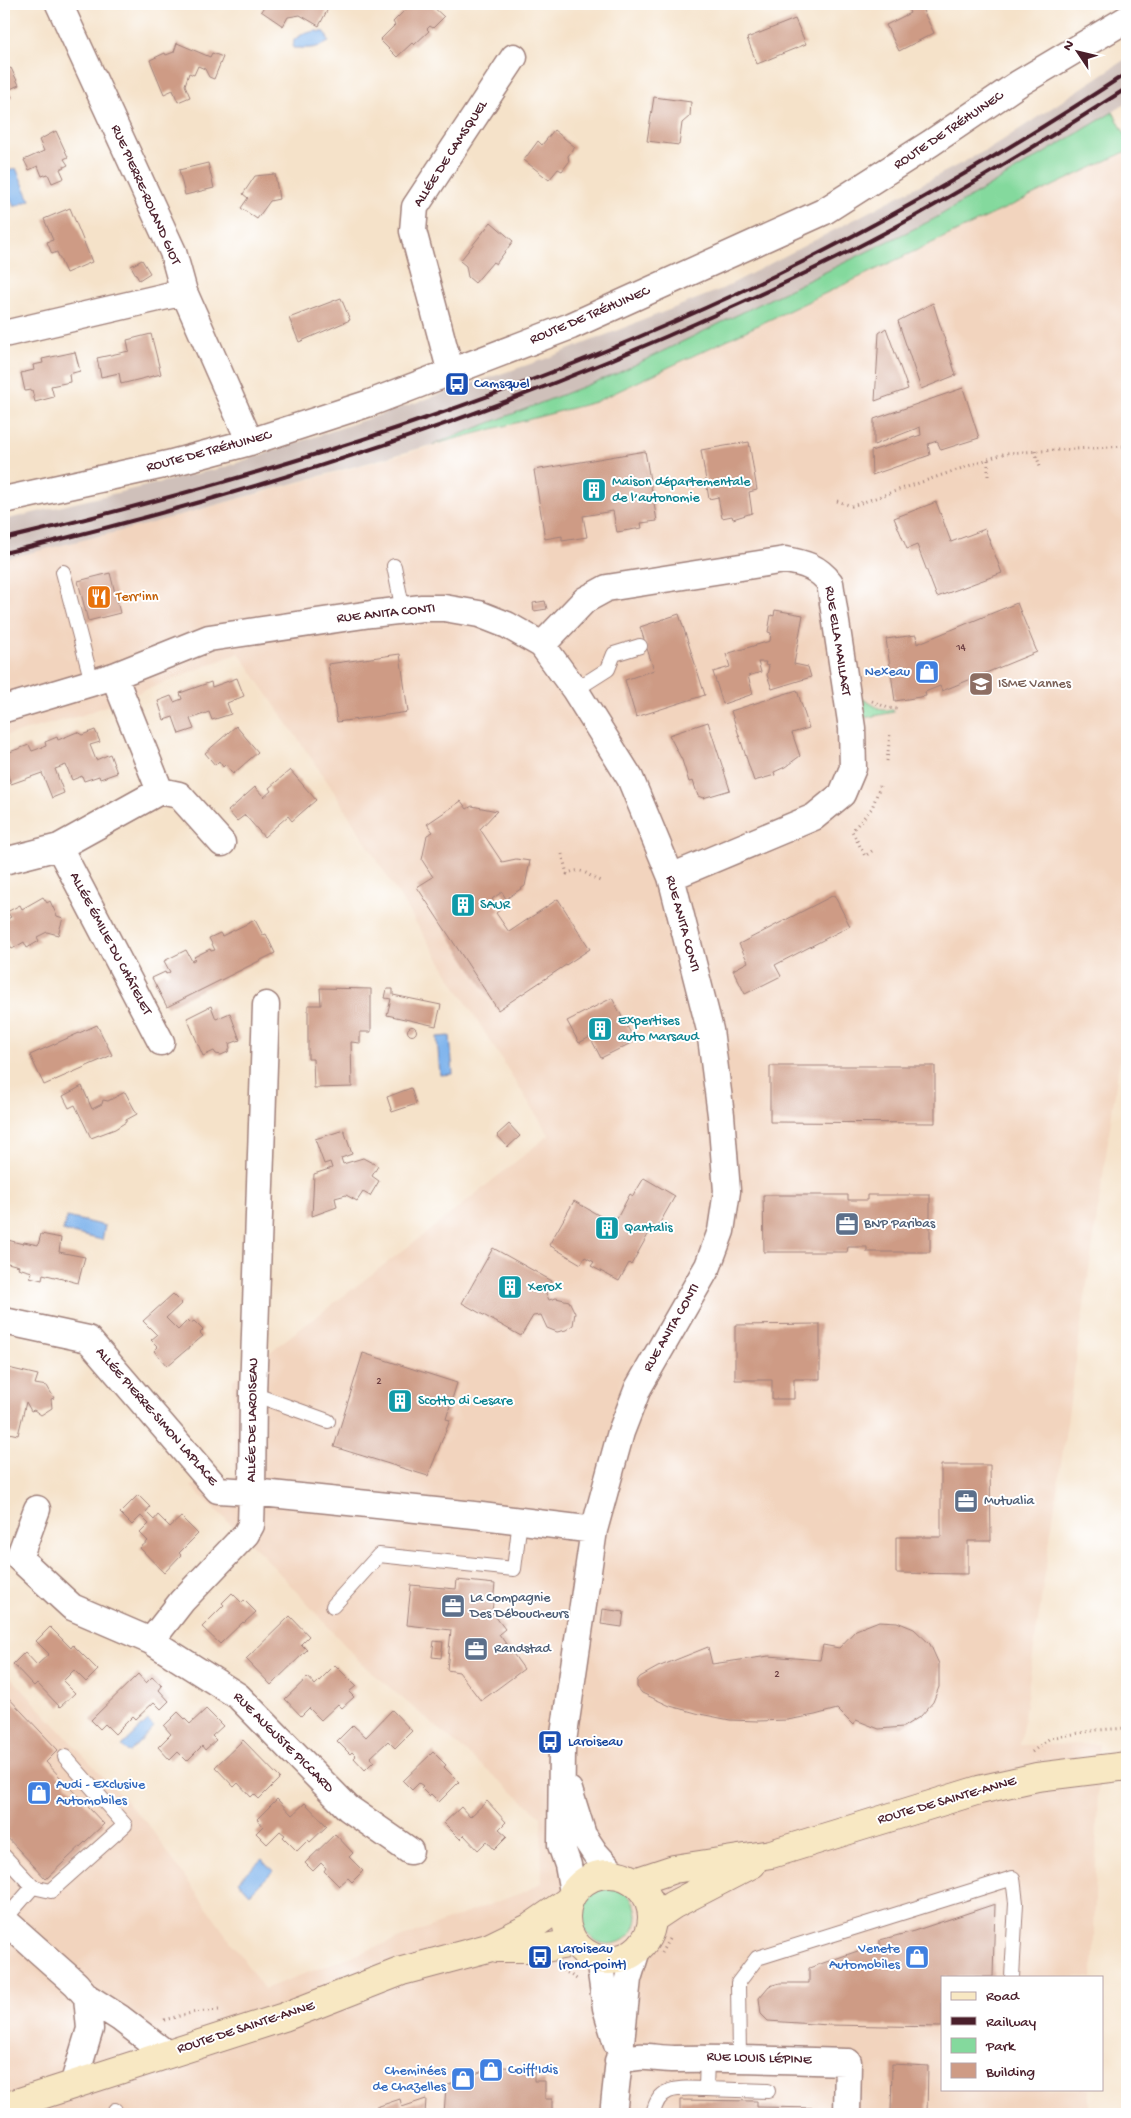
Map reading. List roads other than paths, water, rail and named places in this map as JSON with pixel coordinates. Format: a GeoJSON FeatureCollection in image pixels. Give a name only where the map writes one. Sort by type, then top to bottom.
{"type":"FeatureCollection","features":[{"type":"Feature","properties":{"kind":"main road","name":"ROUTE DE SAINTE-ANNE"},"geometry":{"type":"LineString","coordinates":[[624,1878],[771,1854],[979,1790],[1037,1777],[1127,1766]]}},
{"type":"Feature","properties":{"kind":"main road","name":"ROUTE DE SAINTE-ANNE"},"geometry":{"type":"LineString","coordinates":[[652,1919],[673,1905],[771,1854]]}},
{"type":"Feature","properties":{"kind":"main road"},"geometry":{"type":"LineString","coordinates":[[591,1877],[624,1878],[647,1899],[652,1919],[650,1930],[637,1950],[626,1957],[613,1960],[599,1959],[581,1950],[573,1943],[567,1930],[565,1915],[571,1897],[581,1884],[591,1877]]}},
{"type":"Feature","properties":{"kind":"main road","name":"ROUTE DE SAINTE-ANNE"},"geometry":{"type":"LineString","coordinates":[[4,2107],[284,2017],[402,1971],[488,1948],[529,1928],[571,1897]]}},
{"type":"Feature","properties":{"kind":"main road","name":"ROUTE DE SAINTE-ANNE"},"geometry":{"type":"LineString","coordinates":[[488,1948],[545,1948],[573,1943]]}},
{"type":"Feature","properties":{"kind":"street","name":"RUE PIERRE-ROLAND GIOT"},"geometry":{"type":"LineString","coordinates":[[59,4],[173,252],[184,292],[250,442]]}},
{"type":"Feature","properties":{"kind":"street","name":"ROUTE DE TRÉHUINEC"},"geometry":{"type":"LineString","coordinates":[[4,500],[168,464],[250,442],[370,403],[570,326],[824,212],[1018,84],[1127,19]]}},
{"type":"Feature","properties":{"kind":"street","name":"ALLÉE DE CAMSQUEL"},"geometry":{"type":"LineString","coordinates":[[451,372],[413,231],[415,207],[514,57]]}},
{"type":"Feature","properties":{"kind":"street"},"geometry":{"type":"LineString","coordinates":[[4,334],[184,292]]}},
{"type":"Feature","properties":{"kind":"street","name":"RUE ELLA MAILLART"},"geometry":{"type":"LineString","coordinates":[[542,644],[585,600],[607,588],[785,560],[814,567],[830,583],[852,728],[852,768],[842,794],[814,816],[671,877]]}},
{"type":"Feature","properties":{"kind":"street","name":"RUE ANITA CONTI"},"geometry":{"type":"LineString","coordinates":[[4,709],[103,679],[209,638],[403,610],[444,608],[479,614],[506,625],[542,644],[575,690],[630,778],[671,877],[710,1030],[721,1115],[727,1191],[721,1231],[708,1266],[638,1388],[621,1432],[594,1530],[562,1748],[561,1845],[568,1865],[571,1897]]}},
{"type":"Feature","properties":{"kind":"street"},"geometry":{"type":"LineString","coordinates":[[103,679],[160,791]]}},
{"type":"Feature","properties":{"kind":"street"},"geometry":{"type":"LineString","coordinates":[[4,861],[59,847],[160,791],[179,795],[222,843]]}},
{"type":"Feature","properties":{"kind":"street","name":"ALLÉE ÉMILIE DU CHÂTELET"},"geometry":{"type":"LineString","coordinates":[[59,847],[161,1042]]}},
{"type":"Feature","properties":{"kind":"street","name":"ALLÉE DE LAROISEAU"},"geometry":{"type":"LineString","coordinates":[[266,1005],[253,1394],[252,1492],[520,1520],[594,1530]]}},
{"type":"Feature","properties":{"kind":"street","name":"ALLÉE PIERRE-SIMON LAPLACE"},"geometry":{"type":"LineString","coordinates":[[4,1321],[88,1339],[218,1490],[252,1492]]}},
{"type":"Feature","properties":{"kind":"street"},"geometry":{"type":"LineString","coordinates":[[151,1641],[182,1601],[246,1534],[251,1525],[252,1492]]}},
{"type":"Feature","properties":{"kind":"street","name":"RUE AUGUSTE PICCARD"},"geometry":{"type":"LineString","coordinates":[[37,1509],[19,1558],[72,1607],[151,1641],[238,1696],[348,1808],[410,1852]]}},
{"type":"Feature","properties":{"kind":"street","name":"RUE ANITA CONTI"},"geometry":{"type":"LineString","coordinates":[[562,1765],[583,1834],[595,1853],[624,1878]]}},
{"type":"Feature","properties":{"kind":"street"},"geometry":{"type":"LineString","coordinates":[[4,1920],[76,1984],[87,1997],[120,2018],[167,2054]]}},
{"type":"Feature","properties":{"kind":"street"},"geometry":{"type":"LineString","coordinates":[[613,2114],[628,1979],[637,1950]]}},
{"type":"Feature","properties":{"kind":"street"},"geometry":{"type":"LineString","coordinates":[[599,1959],[606,2008],[619,2057]]}},
{"type":"Feature","properties":{"kind":"street"},"geometry":{"type":"LineString","coordinates":[[73,2085],[90,2029],[87,1997]]}},
{"type":"Feature","properties":{"kind":"street","name":"RUE LOUIS LÉPINE"},"geometry":{"type":"LineString","coordinates":[[619,2057],[634,2056],[674,2059],[739,2058],[848,2062],[847,2114]]}},
{"type":"Feature","properties":{"kind":"lane"},"geometry":{"type":"LineString","coordinates":[[394,566],[403,610]]}},
{"type":"Feature","properties":{"kind":"lane"},"geometry":{"type":"LineString","coordinates":[[63,572],[103,679]]}},
{"type":"Feature","properties":{"kind":"lane"},"geometry":{"type":"LineString","coordinates":[[575,690],[608,669],[614,654],[640,646]]}},
{"type":"Feature","properties":{"kind":"lane"},"geometry":{"type":"LineString","coordinates":[[253,1394],[328,1420]]}},
{"type":"Feature","properties":{"kind":"lane"},"geometry":{"type":"LineString","coordinates":[[333,1606],[379,1555],[514,1569],[520,1520]]}},
{"type":"Feature","properties":{"kind":"lane"},"geometry":{"type":"LineString","coordinates":[[4,1856],[33,1887],[51,1891],[125,1825],[65,1757]]}},
{"type":"Feature","properties":{"kind":"lane"},"geometry":{"type":"LineString","coordinates":[[739,2058],[738,1983],[757,1958],[1013,1878],[1016,1903],[1012,1976]]}},
{"type":"Feature","properties":{"kind":"lane"},"geometry":{"type":"LineString","coordinates":[[4,1920],[33,1887]]}},
{"type":"Feature","properties":{"kind":"lane"},"geometry":{"type":"LineString","coordinates":[[706,2090],[707,2058]]}},
{"type":"Feature","properties":{"kind":"lane"},"geometry":{"type":"LineString","coordinates":[[653,2114],[656,2104],[663,2094],[672,2089],[768,2090]]}},
{"type":"Feature","properties":{"kind":"water"},"geometry":{"type":"Polygon","coordinates":[[[315,31],[325,32],[329,42],[315,47],[293,48],[294,40],[303,34],[315,31]]]}},
{"type":"Feature","properties":{"kind":"water"},"geometry":{"type":"Polygon","coordinates":[[[16,168],[30,200],[14,207],[4,184],[4,173],[16,168]]]}},
{"type":"Feature","properties":{"kind":"water"},"geometry":{"type":"Polygon","coordinates":[[[450,1036],[453,1074],[440,1075],[437,1037],[450,1036]]]}},
{"type":"Feature","properties":{"kind":"water"},"geometry":{"type":"Polygon","coordinates":[[[67,1217],[105,1226],[102,1240],[63,1231],[67,1217]]]}},
{"type":"Feature","properties":{"kind":"water"},"geometry":{"type":"Polygon","coordinates":[[[148,1721],[154,1727],[129,1753],[122,1746],[148,1721]]]}},
{"type":"Feature","properties":{"kind":"water"},"geometry":{"type":"Polygon","coordinates":[[[262,1859],[273,1871],[250,1894],[238,1881],[262,1859]]]}},
{"type":"Feature","properties":{"kind":"railway"},"geometry":{"type":"LineString","coordinates":[[4,539],[202,488],[300,459],[397,428],[589,358],[683,318],[776,275],[866,229],[955,180],[1127,73]]}},
{"type":"Feature","properties":{"kind":"railway"},"geometry":{"type":"LineString","coordinates":[[4,553],[187,506],[368,451],[545,387],[632,351],[768,291],[888,231],[994,171],[1127,88]]}},
{"type":"Feature","properties":{"kind":"place","name":"Camsquel"},"geometry":{"type":"Point","coordinates":[457,384]}},
{"type":"Feature","properties":{"kind":"place","name":"Maison départementale de l’autonomie"},"geometry":{"type":"Point","coordinates":[594,490]}},
{"type":"Feature","properties":{"kind":"place","name":"Terr'inn"},"geometry":{"type":"Point","coordinates":[99,597]}},
{"type":"Feature","properties":{"kind":"place","name":"Nexeau"},"geometry":{"type":"Point","coordinates":[927,672]}},
{"type":"Feature","properties":{"kind":"place","name":"ISME Vannes"},"geometry":{"type":"Point","coordinates":[981,684]}},
{"type":"Feature","properties":{"kind":"place","name":"SAUR"},"geometry":{"type":"Point","coordinates":[463,905]}},
{"type":"Feature","properties":{"kind":"place","name":"Expertises auto Marsaud"},"geometry":{"type":"Point","coordinates":[600,1029]}},
{"type":"Feature","properties":{"kind":"place","name":"BNP Paribas"},"geometry":{"type":"Point","coordinates":[847,1224]}},
{"type":"Feature","properties":{"kind":"place","name":"Qantalis"},"geometry":{"type":"Point","coordinates":[607,1228]}},
{"type":"Feature","properties":{"kind":"place","name":"Xerox"},"geometry":{"type":"Point","coordinates":[510,1287]}},
{"type":"Feature","properties":{"kind":"place","name":"Scotto di Cesare"},"geometry":{"type":"Point","coordinates":[400,1401]}},
{"type":"Feature","properties":{"kind":"place","name":"Mutualia"},"geometry":{"type":"Point","coordinates":[966,1501]}},
{"type":"Feature","properties":{"kind":"place","name":"La Compagnie Des Déboucheurs"},"geometry":{"type":"Point","coordinates":[453,1606]}},
{"type":"Feature","properties":{"kind":"place","name":"Randstad"},"geometry":{"type":"Point","coordinates":[476,1649]}},
{"type":"Feature","properties":{"kind":"place","name":"Laroiseau"},"geometry":{"type":"Point","coordinates":[550,1742]}},
{"type":"Feature","properties":{"kind":"place","name":"Audi - Exclusive Automobiles"},"geometry":{"type":"Point","coordinates":[39,1793]}},
{"type":"Feature","properties":{"kind":"place","name":"Laroiseau (rond-point)"},"geometry":{"type":"Point","coordinates":[540,1957]}},
{"type":"Feature","properties":{"kind":"place","name":"Venete Automobiles"},"geometry":{"type":"Point","coordinates":[917,1957]}},
{"type":"Feature","properties":{"kind":"place","name":"Coiff'Idis"},"geometry":{"type":"Point","coordinates":[491,2070]}},
{"type":"Feature","properties":{"kind":"place","name":"Cheminées de Chazelles"},"geometry":{"type":"Point","coordinates":[463,2079]}}]}
